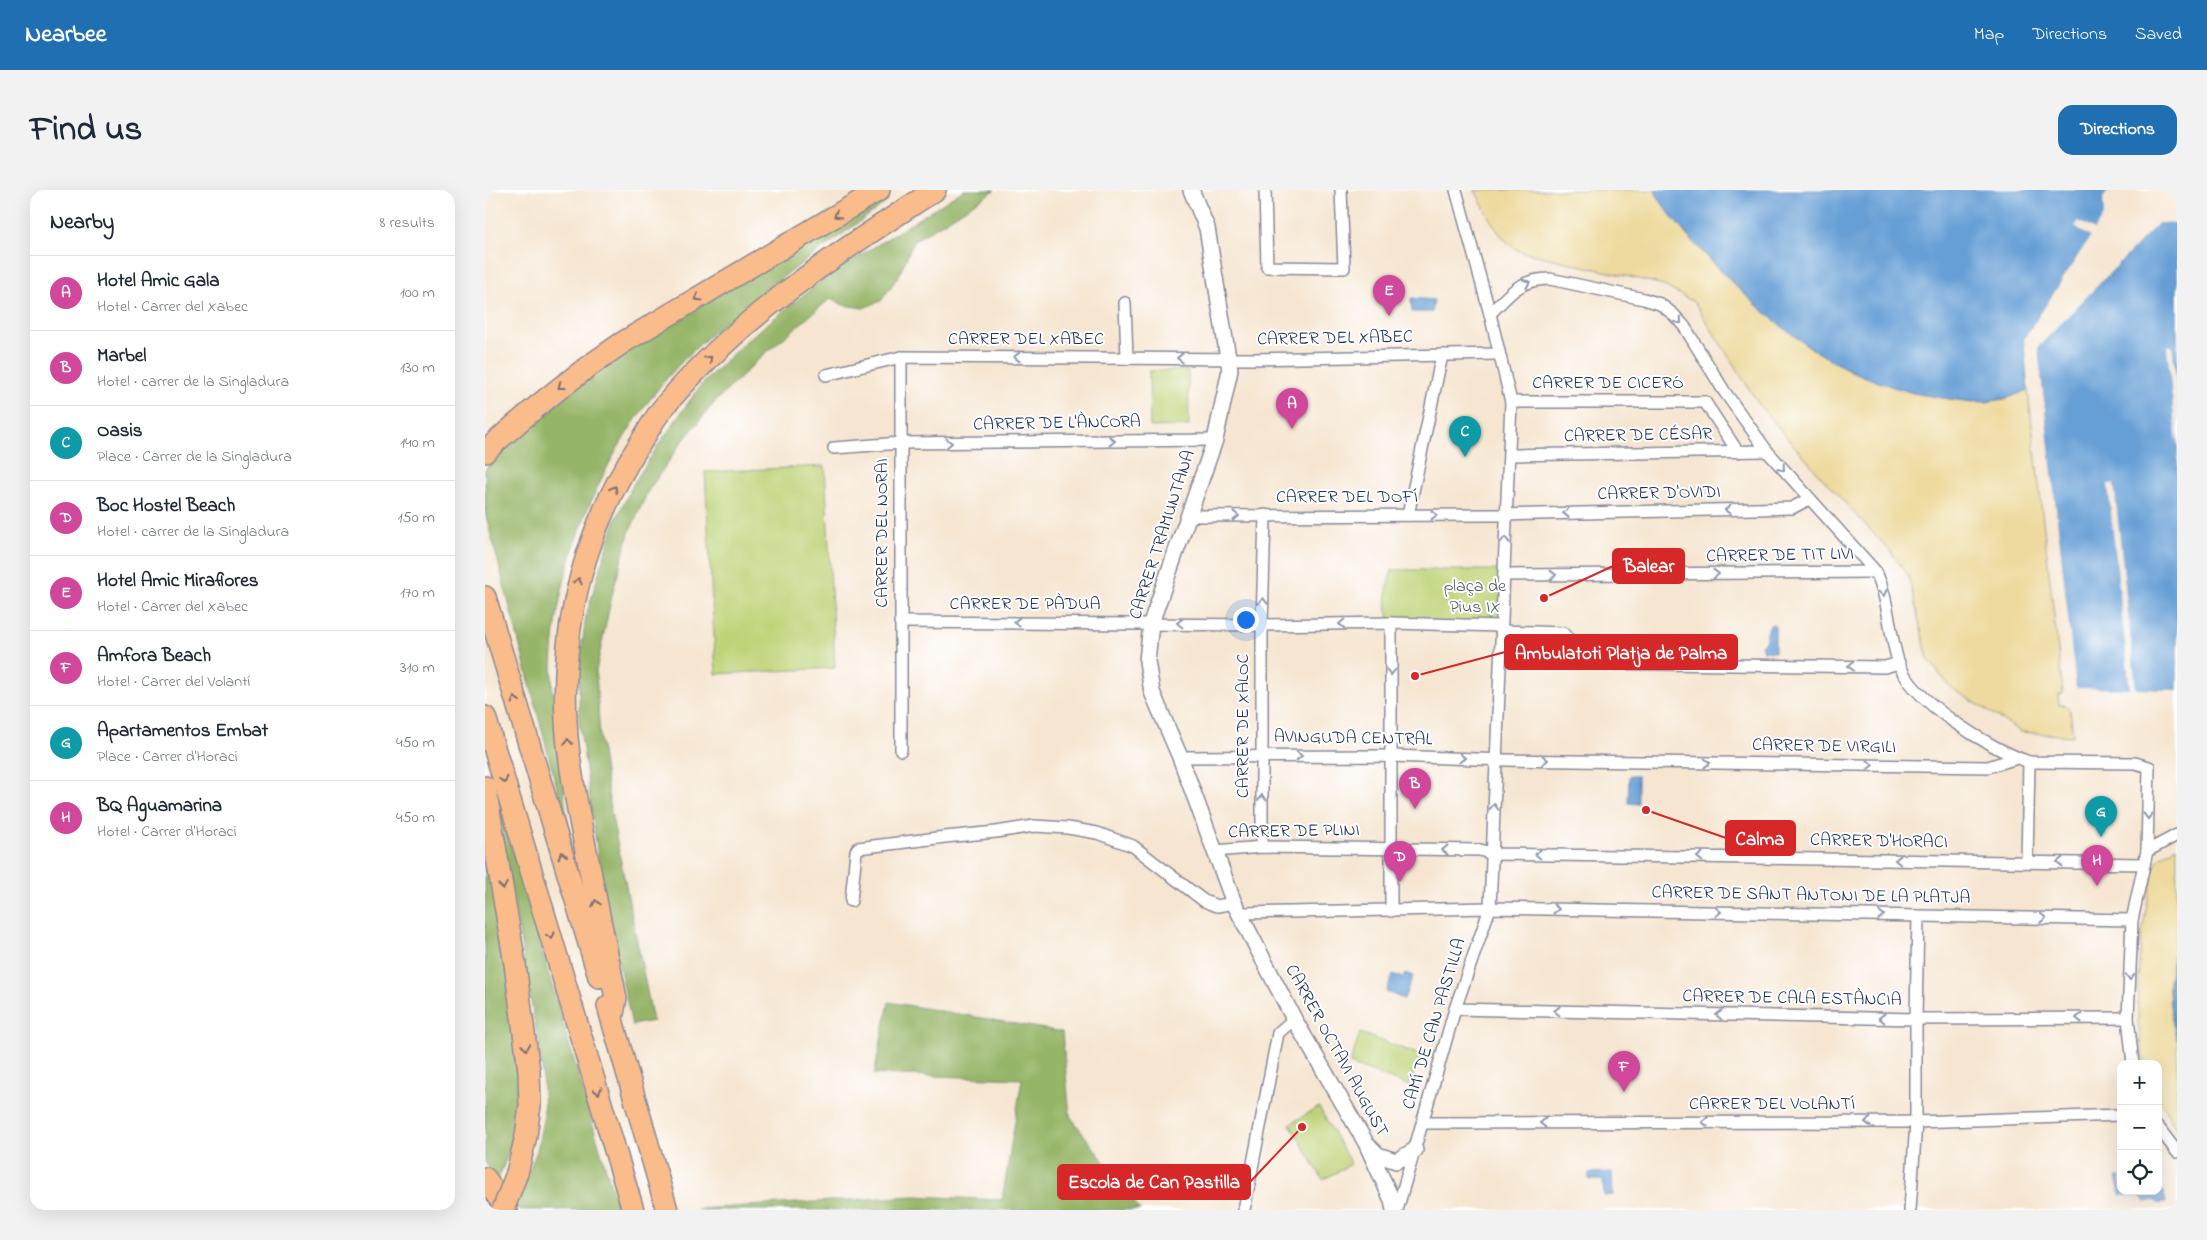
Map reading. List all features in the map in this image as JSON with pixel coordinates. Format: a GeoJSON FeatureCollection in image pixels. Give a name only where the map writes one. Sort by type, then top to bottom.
{"type":"FeatureCollection","features":[{"type":"Feature","properties":{"kind":"highway"},"geometry":{"type":"LineString","coordinates":[[485,452],[547,397],[584,368],[622,343],[879,190]]}},
{"type":"Feature","properties":{"kind":"highway"},"geometry":{"type":"LineString","coordinates":[[612,1019],[616,998],[574,788],[566,723],[566,668],[572,612],[580,574],[593,533],[627,463],[662,409],[707,360],[748,323],[829,261],[935,190]]}},
{"type":"Feature","properties":{"kind":"highway"},"geometry":{"type":"LineString","coordinates":[[485,597],[612,1019],[667,1210]]}},
{"type":"Feature","properties":{"kind":"highway"},"geometry":{"type":"LineString","coordinates":[[485,717],[633,1210]]}},
{"type":"Feature","properties":{"kind":"highway"},"geometry":{"type":"LineString","coordinates":[[485,787],[515,964],[529,1071],[530,1105],[526,1136],[517,1174],[505,1210]]}},
{"type":"Feature","properties":{"kind":"highway"},"geometry":{"type":"LineString","coordinates":[[485,1178],[505,1210]]}},
{"type":"Feature","properties":{"kind":"street","name":"CARRER TRAMUNTANA"},"geometry":{"type":"LineString","coordinates":[[1191,190],[1207,228],[1230,370],[1215,440],[1151,623],[1147,661],[1152,692],[1181,757],[1236,908]]}},
{"type":"Feature","properties":{"kind":"street"},"geometry":{"type":"LineString","coordinates":[[1265,190],[1267,267],[1345,268],[1341,190]]}},
{"type":"Feature","properties":{"kind":"street","name":"CAMÍ DE CAN PASTILLA"},"geometry":{"type":"LineString","coordinates":[[1395,1210],[1423,1124],[1455,1009],[1490,908],[1511,402],[1498,354],[1490,314],[1456,190]]}},
{"type":"Feature","properties":{"kind":"street"},"geometry":{"type":"LineString","coordinates":[[1490,314],[1514,289],[1525,282],[1550,278],[1660,304],[1684,326],[1724,391],[1767,451],[1876,572],[1881,584],[1899,663],[1911,685],[1927,702],[1955,722],[2017,758],[2029,762],[2135,763],[2149,767],[2147,851],[2132,920],[2128,1018],[2133,1060]]}},
{"type":"Feature","properties":{"kind":"street"},"geometry":{"type":"LineString","coordinates":[[1125,303],[1127,358]]}},
{"type":"Feature","properties":{"kind":"street"},"geometry":{"type":"LineString","coordinates":[[1408,515],[1442,355],[1498,354]]}},
{"type":"Feature","properties":{"kind":"street","name":"CARRER DEL XABEC"},"geometry":{"type":"LineString","coordinates":[[826,375],[901,357],[1228,358],[1442,355]]}},
{"type":"Feature","properties":{"kind":"street","name":"CARRER DEL NORAI"},"geometry":{"type":"LineString","coordinates":[[901,357],[901,750]]}},
{"type":"Feature","properties":{"kind":"street","name":"CARRER DE CICERÓ"},"geometry":{"type":"LineString","coordinates":[[1511,402],[1705,402],[1724,391]]}},
{"type":"Feature","properties":{"kind":"street"},"geometry":{"type":"LineString","coordinates":[[1705,402],[1738,452]]}},
{"type":"Feature","properties":{"kind":"street","name":"CARRER DE L'ÀNCORA"},"geometry":{"type":"LineString","coordinates":[[834,448],[901,443],[1215,440]]}},
{"type":"Feature","properties":{"kind":"street","name":"CARRER DE CÉSAR"},"geometry":{"type":"LineString","coordinates":[[1509,456],[1767,451]]}},
{"type":"Feature","properties":{"kind":"street","name":"CARRER D'OVIDI"},"geometry":{"type":"LineString","coordinates":[[1506,515],[1792,508],[1809,499]]}},
{"type":"Feature","properties":{"kind":"street","name":"CARRER DEL DOFÍ"},"geometry":{"type":"LineString","coordinates":[[1187,516],[1506,515]]}},
{"type":"Feature","properties":{"kind":"street","name":"CARRER DE XALOC"},"geometry":{"type":"LineString","coordinates":[[1262,847],[1262,625],[1265,516]]}},
{"type":"Feature","properties":{"kind":"street","name":"CARRER DE TIT LIVI"},"geometry":{"type":"LineString","coordinates":[[1504,575],[1876,572]]}},
{"type":"Feature","properties":{"kind":"street","name":"CARRER DE PÀDUA"},"geometry":{"type":"LineString","coordinates":[[900,622],[1262,625],[1391,623]]}},
{"type":"Feature","properties":{"kind":"street"},"geometry":{"type":"LineString","coordinates":[[1391,911],[1391,623],[1564,633],[1587,662],[1885,667],[1899,663]]}},
{"type":"Feature","properties":{"kind":"street","name":"AVINGUDA CENTRAL"},"geometry":{"type":"LineString","coordinates":[[1181,757],[1391,756],[1496,760]]}},
{"type":"Feature","properties":{"kind":"street","name":"CARRER DE VIRGILI"},"geometry":{"type":"LineString","coordinates":[[1496,760],[1988,767],[2017,758]]}},
{"type":"Feature","properties":{"kind":"street"},"geometry":{"type":"LineString","coordinates":[[2027,862],[2029,762]]}},
{"type":"Feature","properties":{"kind":"street","name":"CARRER DE SANT ANTONI DE LA PLATJA"},"geometry":{"type":"LineString","coordinates":[[851,901],[856,851],[858,848],[1034,826],[1068,828],[1097,833],[1133,846],[1204,901],[1217,906],[1236,908],[1391,911],[1490,908],[2132,920]]}},
{"type":"Feature","properties":{"kind":"street"},"geometry":{"type":"LineString","coordinates":[[2147,851],[2177,835]]}},
{"type":"Feature","properties":{"kind":"street","name":"CARRER DE PLINI"},"geometry":{"type":"LineString","coordinates":[[1215,851],[1262,847],[1480,850],[1493,854]]}},
{"type":"Feature","properties":{"kind":"street","name":"CARRER D'HORACI"},"geometry":{"type":"LineString","coordinates":[[1493,854],[2144,864]]}},
{"type":"Feature","properties":{"kind":"street","name":"CARRER OCTAVI AUGUST"},"geometry":{"type":"LineString","coordinates":[[1236,908],[1295,1019],[1366,1143],[1395,1210]]}},
{"type":"Feature","properties":{"kind":"street"},"geometry":{"type":"LineString","coordinates":[[1910,1210],[1916,1122],[1915,1019],[1919,916]]}},
{"type":"Feature","properties":{"kind":"street","name":"CARRER DE CALA ESTÀNCIA"},"geometry":{"type":"LineString","coordinates":[[1455,1009],[1915,1019],[2128,1018]]}},
{"type":"Feature","properties":{"kind":"street"},"geometry":{"type":"LineString","coordinates":[[1244,1210],[1278,1033],[1295,1019]]}},
{"type":"Feature","properties":{"kind":"street","name":"CARRER DEL VOLANTÍ"},"geometry":{"type":"LineString","coordinates":[[1423,1124],[1916,1122],[2117,1116]]}},
{"type":"Feature","properties":{"kind":"street"},"geometry":{"type":"LineString","coordinates":[[2162,1132],[2177,1152]]}},
{"type":"Feature","properties":{"kind":"street"},"geometry":{"type":"LineString","coordinates":[[1366,1143],[1378,1155],[1396,1161],[1415,1150]]}},
{"type":"Feature","properties":{"kind":"green space"},"geometry":{"type":"Polygon","coordinates":[[[964,190],[995,190],[914,241],[899,275],[881,301],[863,308],[843,305],[831,298],[761,357],[714,403],[682,442],[648,491],[629,533],[612,595],[596,671],[600,739],[611,812],[653,1021],[632,1025],[603,892],[579,721],[579,670],[586,616],[614,523],[634,483],[701,385],[746,341],[822,280],[964,190]]]}},
{"type":"Feature","properties":{"kind":"green space"},"geometry":{"type":"Polygon","coordinates":[[[885,195],[888,201],[744,307],[699,345],[668,377],[639,414],[614,454],[593,497],[576,542],[563,587],[555,633],[552,678],[568,830],[485,512],[485,470],[489,464],[584,380],[660,330],[885,195]]]}},
{"type":"Feature","properties":{"kind":"green space"},"geometry":{"type":"Polygon","coordinates":[[[1188,370],[1189,426],[1150,427],[1149,371],[1188,370]]]}},
{"type":"Feature","properties":{"kind":"green space"},"geometry":{"type":"Polygon","coordinates":[[[825,466],[835,668],[716,674],[705,472],[825,466]]]}},
{"type":"Feature","properties":{"kind":"green space","name":"plaça de Pius IX"},"geometry":{"type":"Polygon","coordinates":[[[1392,570],[1504,570],[1501,626],[1391,623],[1386,603],[1392,570]]]}},
{"type":"Feature","properties":{"kind":"green space"},"geometry":{"type":"Polygon","coordinates":[[[494,788],[618,1210],[520,1210],[515,1204],[537,1151],[544,1115],[542,1065],[494,788]]]}},
{"type":"Feature","properties":{"kind":"green space"},"geometry":{"type":"Polygon","coordinates":[[[485,832],[506,963],[517,1063],[517,1104],[510,1149],[497,1182],[485,1162],[485,832]]]}},
{"type":"Feature","properties":{"kind":"green space"},"geometry":{"type":"Polygon","coordinates":[[[889,1002],[1062,1032],[1070,1116],[1140,1210],[697,1210],[915,1196],[1002,1200],[1022,1079],[874,1074],[889,1002]]]}},
{"type":"Feature","properties":{"kind":"green space"},"geometry":{"type":"Polygon","coordinates":[[[1360,1033],[1421,1055],[1409,1086],[1350,1064],[1360,1033]]]}},
{"type":"Feature","properties":{"kind":"green space"},"geometry":{"type":"Polygon","coordinates":[[[1319,1107],[1351,1164],[1323,1180],[1290,1124],[1319,1107]]]}},
{"type":"Feature","properties":{"kind":"sand"},"geometry":{"type":"Polygon","coordinates":[[[1475,190],[1654,190],[1686,235],[1739,290],[1812,349],[1850,371],[1912,393],[1970,402],[2006,399],[2028,390],[2063,694],[2058,695],[2059,705],[2065,705],[2070,710],[2073,736],[2021,732],[1950,687],[1928,659],[1908,575],[1890,551],[1823,479],[1760,406],[1694,302],[1660,284],[1519,251],[1498,232],[1475,190]]]}},
{"type":"Feature","properties":{"kind":"sand"},"geometry":{"type":"Polygon","coordinates":[[[2177,847],[2177,942],[2168,984],[2171,1013],[2177,1040],[2177,1131],[2162,1103],[2162,1060],[2144,1060],[2138,1023],[2138,977],[2146,909],[2156,863],[2177,847]]]}},
{"type":"Feature","properties":{"kind":"water"},"geometry":{"type":"Polygon","coordinates":[[[1654,190],[2109,190],[2103,198],[2105,214],[2024,339],[2028,390],[1993,400],[1962,401],[1902,390],[1841,366],[1814,350],[1762,310],[1697,246],[1667,210],[1654,190]]]}},
{"type":"Feature","properties":{"kind":"water"},"geometry":{"type":"Polygon","coordinates":[[[2159,223],[2177,223],[2177,690],[2076,689],[2038,347],[2159,223]]]}},
{"type":"Feature","properties":{"kind":"water"},"geometry":{"type":"Polygon","coordinates":[[[1411,298],[1434,300],[1432,312],[1412,312],[1411,298]]]}},
{"type":"Feature","properties":{"kind":"water"},"geometry":{"type":"Polygon","coordinates":[[[1772,624],[1775,626],[1775,652],[1763,651],[1761,645],[1765,642],[1769,626],[1772,624]]]}},
{"type":"Feature","properties":{"kind":"water"},"geometry":{"type":"Polygon","coordinates":[[[1629,776],[1638,776],[1638,804],[1628,803],[1629,776]]]}},
{"type":"Feature","properties":{"kind":"water"},"geometry":{"type":"Polygon","coordinates":[[[2177,942],[2177,1040],[2171,1015],[2169,991],[2171,967],[2177,942]]]}},
{"type":"Feature","properties":{"kind":"water"},"geometry":{"type":"Polygon","coordinates":[[[1405,973],[1413,976],[1404,999],[1386,992],[1393,974],[1403,978],[1405,973]]]}},
{"type":"Feature","properties":{"kind":"water"},"geometry":{"type":"Polygon","coordinates":[[[1612,1172],[1613,1195],[1604,1196],[1603,1180],[1589,1180],[1589,1173],[1612,1172]]]}},
{"type":"Feature","properties":{"kind":"water"},"geometry":{"type":"Polygon","coordinates":[[[2162,1191],[2166,1203],[2158,1203],[2154,1200],[2145,1202],[2140,1196],[2120,1195],[2162,1195],[2162,1191]]]}},
{"type":"Feature","properties":{"kind":"pier"},"geometry":{"type":"Polygon","coordinates":[[[2111,190],[2106,199],[2107,215],[2027,339],[2031,390],[2029,393],[2024,339],[2090,237],[2075,226],[2079,221],[2094,230],[2104,214],[2103,198],[2111,190]]]}},
{"type":"Feature","properties":{"kind":"pier"},"geometry":{"type":"Polygon","coordinates":[[[2158,220],[2177,221],[2177,223],[2158,223],[2038,347],[2076,688],[2130,689],[2108,484],[2114,484],[2136,689],[2177,690],[2177,692],[2075,691],[2073,689],[2036,347],[2158,220]]]}},
{"type":"Feature","properties":{"kind":"pier"},"geometry":{"type":"Polygon","coordinates":[[[2167,346],[2172,346],[2177,390],[2177,445],[2167,346]]]}},
{"type":"Feature","properties":{"kind":"place","name":"Hotel Amic Miraflores"},"geometry":{"type":"Point","coordinates":[1389,316]}},
{"type":"Feature","properties":{"kind":"place","name":"Hotel Amic Gala"},"geometry":{"type":"Point","coordinates":[1292,429]}},
{"type":"Feature","properties":{"kind":"place","name":"Oasis"},"geometry":{"type":"Point","coordinates":[1465,457]}},
{"type":"Feature","properties":{"kind":"place","name":"Balear"},"geometry":{"type":"Point","coordinates":[1544,598]}},
{"type":"Feature","properties":{"kind":"place","name":"Ambulatoti Platja de Palma"},"geometry":{"type":"Point","coordinates":[1415,676]}},
{"type":"Feature","properties":{"kind":"place","name":"Marbel"},"geometry":{"type":"Point","coordinates":[1415,809]}},
{"type":"Feature","properties":{"kind":"place","name":"Calma"},"geometry":{"type":"Point","coordinates":[1646,810]}},
{"type":"Feature","properties":{"kind":"place","name":"Apartamentos Embat"},"geometry":{"type":"Point","coordinates":[2101,837]}},
{"type":"Feature","properties":{"kind":"place","name":"Boc Hostel Beach"},"geometry":{"type":"Point","coordinates":[1400,882]}},
{"type":"Feature","properties":{"kind":"place","name":"BQ Aguamarina"},"geometry":{"type":"Point","coordinates":[2097,886]}},
{"type":"Feature","properties":{"kind":"place","name":"Amfora Beach"},"geometry":{"type":"Point","coordinates":[1624,1092]}},
{"type":"Feature","properties":{"kind":"place","name":"Escola de Can Pastilla"},"geometry":{"type":"Point","coordinates":[1302,1127]}}]}
